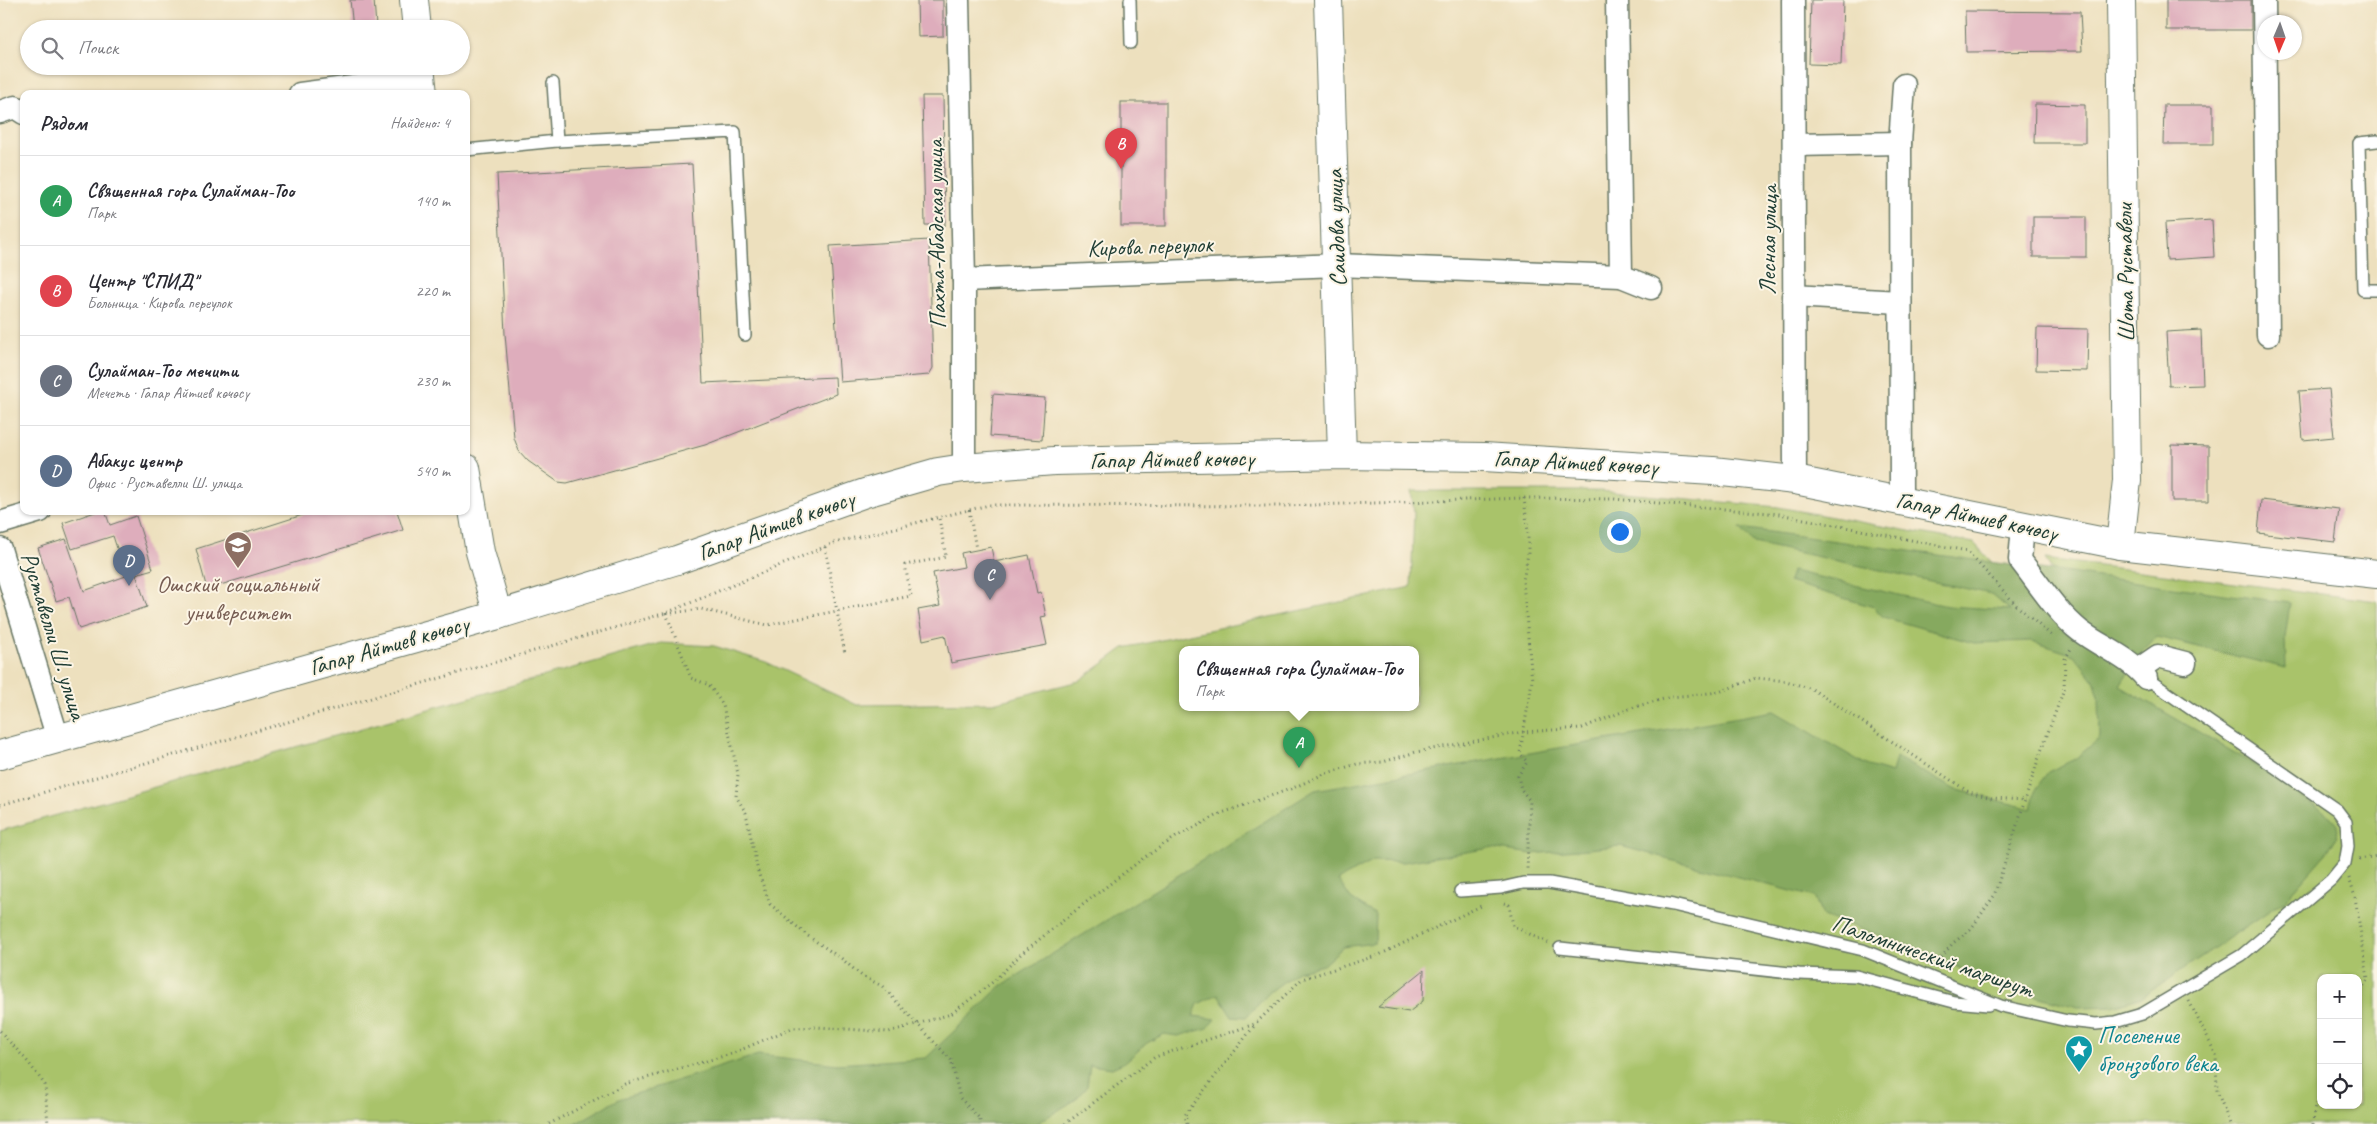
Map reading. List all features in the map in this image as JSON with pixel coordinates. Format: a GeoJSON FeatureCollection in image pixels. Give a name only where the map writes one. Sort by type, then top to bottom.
{"type":"FeatureCollection","features":[{"type":"Feature","properties":{"kind":"main road"},"geometry":{"type":"LineString","coordinates":[[414,0],[415,20]]}},
{"type":"Feature","properties":{"kind":"main road","name":"Саидова улица"},"geometry":{"type":"LineString","coordinates":[[1328,0],[1342,455]]}},
{"type":"Feature","properties":{"kind":"main road","name":"Шота Руставели"},"geometry":{"type":"LineString","coordinates":[[2120,545],[2127,480],[2121,0]]}},
{"type":"Feature","properties":{"kind":"main road","name":"Гапар Айтиев көчөсү"},"geometry":{"type":"LineString","coordinates":[[0,755],[498,615],[677,560],[865,493],[938,472],[964,468],[1054,461],[1342,455],[1484,457],[1713,471],[1795,480],[2120,545],[2377,574]]}},
{"type":"Feature","properties":{"kind":"main road"},"geometry":{"type":"LineString","coordinates":[[470,492],[480,552],[498,615]]}},
{"type":"Feature","properties":{"kind":"street","name":"Пахта-Абадская улица"},"geometry":{"type":"LineString","coordinates":[[958,0],[964,280],[964,468]]}},
{"type":"Feature","properties":{"kind":"street"},"geometry":{"type":"LineString","coordinates":[[1617,0],[1621,276]]}},
{"type":"Feature","properties":{"kind":"street","name":"Лесная улица"},"geometry":{"type":"LineString","coordinates":[[1793,0],[1795,480]]}},
{"type":"Feature","properties":{"kind":"street"},"geometry":{"type":"LineString","coordinates":[[2264,0],[2268,334]]}},
{"type":"Feature","properties":{"kind":"street"},"geometry":{"type":"LineString","coordinates":[[333,90],[422,79]]}},
{"type":"Feature","properties":{"kind":"street"},"geometry":{"type":"LineString","coordinates":[[1901,500],[1900,143],[1904,85]]}},
{"type":"Feature","properties":{"kind":"street"},"geometry":{"type":"LineString","coordinates":[[0,112],[15,107],[20,110]]}},
{"type":"Feature","properties":{"kind":"street"},"geometry":{"type":"LineString","coordinates":[[1795,145],[1900,143]]}},
{"type":"Feature","properties":{"kind":"street","name":"Кирова переулок"},"geometry":{"type":"LineString","coordinates":[[964,280],[1337,265],[1621,276],[1651,288]]}},
{"type":"Feature","properties":{"kind":"street"},"geometry":{"type":"LineString","coordinates":[[1793,296],[1900,302]]}},
{"type":"Feature","properties":{"kind":"street"},"geometry":{"type":"LineString","coordinates":[[0,523],[27,515]]}},
{"type":"Feature","properties":{"kind":"street"},"geometry":{"type":"LineString","coordinates":[[2023,527],[2020,560],[2065,618],[2081,632],[2143,673],[2158,656],[2185,663]]}},
{"type":"Feature","properties":{"kind":"street","name":"Руставелли Ш. улица"},"geometry":{"type":"LineString","coordinates":[[0,549],[58,739]]}},
{"type":"Feature","properties":{"kind":"lane"},"geometry":{"type":"LineString","coordinates":[[1130,0],[1131,43]]}},
{"type":"Feature","properties":{"kind":"lane"},"geometry":{"type":"LineString","coordinates":[[553,83],[557,141]]}},
{"type":"Feature","properties":{"kind":"lane"},"geometry":{"type":"LineString","coordinates":[[470,150],[557,141],[735,132],[745,335]]}},
{"type":"Feature","properties":{"kind":"lane"},"geometry":{"type":"LineString","coordinates":[[2377,142],[2359,143],[2363,290],[2377,290]]}},
{"type":"Feature","properties":{"kind":"lane"},"geometry":{"type":"LineString","coordinates":[[2143,673],[2337,810],[2346,822],[2349,832],[2345,862]]}},
{"type":"Feature","properties":{"kind":"lane","name":"Паломнический маршрут"},"geometry":{"type":"LineString","coordinates":[[1460,891],[1501,888],[1523,882],[1549,883],[1673,905],[1864,950],[2001,1006],[2068,1021],[2096,1024],[2115,1022],[2142,1014],[2242,955],[2331,880],[2345,862]]}},
{"type":"Feature","properties":{"kind":"lane"},"geometry":{"type":"LineString","coordinates":[[1560,948],[1799,974],[1856,976],[1954,1002],[2001,1006]]}},
{"type":"Feature","properties":{"kind":"path"},"geometry":{"type":"LineString","coordinates":[[1523,882],[1528,862],[1530,801],[1521,789],[1518,776],[1527,762],[1520,753],[1532,681],[1523,581],[1528,554],[1528,532],[1524,498]]}},
{"type":"Feature","properties":{"kind":"path"},"geometry":{"type":"LineString","coordinates":[[0,805],[666,613],[825,547],[989,505],[1284,506],[1524,498],[1614,499],[1779,514],[1967,551],[2017,606],[2056,639],[2081,632]]}},
{"type":"Feature","properties":{"kind":"path"},"geometry":{"type":"LineString","coordinates":[[969,510],[976,550]]}},
{"type":"Feature","properties":{"kind":"path"},"geometry":{"type":"LineString","coordinates":[[666,613],[701,609],[767,626],[911,596],[905,565],[946,557],[938,518]]}},
{"type":"Feature","properties":{"kind":"path"},"geometry":{"type":"LineString","coordinates":[[825,547],[845,654]]}},
{"type":"Feature","properties":{"kind":"path"},"geometry":{"type":"LineString","coordinates":[[666,613],[691,678],[709,685],[723,705],[735,751],[738,774],[736,796],[746,813],[758,872],[770,904],[808,936],[842,959],[862,976],[882,986],[951,1060],[960,1098],[980,1119],[980,1124]]}},
{"type":"Feature","properties":{"kind":"path"},"geometry":{"type":"LineString","coordinates":[[1926,976],[1953,943],[1970,929],[1994,896],[2039,757],[2064,690],[2065,660],[2081,632]]}},
{"type":"Feature","properties":{"kind":"path"},"geometry":{"type":"LineString","coordinates":[[549,1124],[624,1084],[731,1054],[792,1028],[817,1027],[889,1032],[951,1014],[994,981],[1021,954],[1145,857],[1176,837],[1222,813],[1357,764],[1383,762],[1416,752],[1523,732],[1582,728],[1634,707],[1671,697],[1719,692],[1756,678],[1786,681],[1812,689],[1969,792],[1992,798],[2026,800]]}},
{"type":"Feature","properties":{"kind":"path"},"geometry":{"type":"LineString","coordinates":[[2345,862],[2355,897],[2368,979],[2362,989]]}},
{"type":"Feature","properties":{"kind":"path"},"geometry":{"type":"LineString","coordinates":[[1187,1124],[1185,1114],[1255,1024],[1302,979],[1379,955],[1416,939],[1492,900],[1501,888]]}},
{"type":"Feature","properties":{"kind":"path"},"geometry":{"type":"LineString","coordinates":[[1509,905],[1513,926],[1560,948]]}},
{"type":"Feature","properties":{"kind":"path"},"geometry":{"type":"LineString","coordinates":[[2182,990],[2216,1055],[2217,1091],[2230,1124]]}},
{"type":"Feature","properties":{"kind":"path"},"geometry":{"type":"LineString","coordinates":[[1065,1124],[1155,1056],[1255,1024]]}},
{"type":"Feature","properties":{"kind":"path"},"geometry":{"type":"LineString","coordinates":[[0,1031],[28,1062],[45,1085],[48,1124]]}},
{"type":"Feature","properties":{"kind":"path"},"geometry":{"type":"LineString","coordinates":[[2313,1124],[2317,1101]]}},
{"type":"Feature","properties":{"kind":"green space"},"geometry":{"type":"Polygon","coordinates":[[[1411,491],[1600,491],[1778,507],[1974,543],[2054,629],[2076,607],[2045,559],[2377,601],[2377,1124],[0,1124],[0,831],[661,643],[714,646],[766,662],[857,705],[993,703],[1079,681],[1124,648],[1411,587],[1414,512],[1411,491]]]}},
{"type":"Feature","properties":{"kind":"green space"},"geometry":{"type":"Polygon","coordinates":[[[1740,528],[2290,603],[2285,637],[2286,668],[2157,637],[2138,657],[2120,686],[2250,762],[2331,817],[2338,825],[2337,836],[2329,850],[2285,900],[2142,997],[2113,1006],[2078,1007],[2005,988],[1914,947],[1823,916],[1814,897],[1620,846],[1532,854],[1491,848],[1404,862],[1374,861],[1338,880],[1351,899],[1376,915],[1375,943],[1343,947],[1323,965],[1298,971],[1271,991],[1246,1017],[1232,1016],[1218,994],[1198,1004],[1193,1016],[1216,1019],[1208,1028],[1178,1036],[1164,1034],[1147,1043],[1125,1062],[1112,1068],[1090,1065],[1087,1086],[1075,1100],[1036,1124],[942,1124],[940,1122],[939,1124],[575,1124],[619,1099],[758,1055],[837,1064],[926,1058],[1001,986],[1315,790],[1774,711],[1868,766],[1892,773],[1896,757],[1954,789],[2031,809],[2036,788],[2048,772],[2075,759],[2100,738],[2099,697],[2094,680],[2074,655],[2031,641],[1974,643],[1883,617],[1874,607],[1789,582],[1792,571],[1947,606],[2010,610],[1991,594],[1754,543],[1740,528]]]}},
{"type":"Feature","properties":{"kind":"building"},"geometry":{"type":"Polygon","coordinates":[[[350,0],[374,0],[376,20],[352,20],[350,0]]]}},
{"type":"Feature","properties":{"kind":"building"},"geometry":{"type":"Polygon","coordinates":[[[917,0],[943,0],[943,36],[918,37],[917,0]]]}},
{"type":"Feature","properties":{"kind":"building"},"geometry":{"type":"Polygon","coordinates":[[[1811,0],[1843,0],[1841,65],[1809,64],[1811,0]]]}},
{"type":"Feature","properties":{"kind":"building"},"geometry":{"type":"Polygon","coordinates":[[[2166,0],[2251,0],[2251,30],[2166,30],[2166,0]]]}},
{"type":"Feature","properties":{"kind":"building"},"geometry":{"type":"Polygon","coordinates":[[[1965,11],[2080,12],[2082,51],[1966,52],[1965,11]]]}},
{"type":"Feature","properties":{"kind":"building"},"geometry":{"type":"Polygon","coordinates":[[[922,96],[943,96],[945,225],[925,225],[922,96]]]}},
{"type":"Feature","properties":{"kind":"building"},"geometry":{"type":"Polygon","coordinates":[[[1121,102],[1166,102],[1166,226],[1121,226],[1121,102]]]}},
{"type":"Feature","properties":{"kind":"building"},"geometry":{"type":"Polygon","coordinates":[[[2035,104],[2085,105],[2085,143],[2034,143],[2035,104]]]}},
{"type":"Feature","properties":{"kind":"building"},"geometry":{"type":"Polygon","coordinates":[[[2164,105],[2213,105],[2213,144],[2163,144],[2164,105]]]}},
{"type":"Feature","properties":{"kind":"building"},"geometry":{"type":"Polygon","coordinates":[[[692,164],[703,383],[835,377],[836,394],[705,445],[567,483],[558,482],[528,461],[519,451],[514,438],[505,334],[497,174],[692,164]]]}},
{"type":"Feature","properties":{"kind":"building"},"geometry":{"type":"Polygon","coordinates":[[[2033,217],[2086,217],[2086,257],[2033,257],[2033,217]]]}},
{"type":"Feature","properties":{"kind":"building"},"geometry":{"type":"Polygon","coordinates":[[[2212,220],[2214,257],[2167,260],[2165,223],[2212,220]]]}},
{"type":"Feature","properties":{"kind":"building"},"geometry":{"type":"Polygon","coordinates":[[[929,240],[933,368],[929,375],[840,382],[830,246],[929,240]]]}},
{"type":"Feature","properties":{"kind":"building"},"geometry":{"type":"Polygon","coordinates":[[[2037,328],[2088,329],[2087,371],[2036,370],[2037,328]]]}},
{"type":"Feature","properties":{"kind":"building"},"geometry":{"type":"Polygon","coordinates":[[[2201,330],[2203,385],[2169,386],[2166,332],[2201,330]]]}},
{"type":"Feature","properties":{"kind":"building"},"geometry":{"type":"Polygon","coordinates":[[[2329,389],[2334,437],[2303,440],[2299,391],[2329,389]]]}},
{"type":"Feature","properties":{"kind":"building"},"geometry":{"type":"Polygon","coordinates":[[[993,394],[1045,398],[1042,440],[990,436],[993,394]]]}},
{"type":"Feature","properties":{"kind":"building"},"geometry":{"type":"Polygon","coordinates":[[[2172,445],[2209,446],[2209,501],[2172,501],[2172,445]]]}},
{"type":"Feature","properties":{"kind":"building"},"geometry":{"type":"Polygon","coordinates":[[[2261,500],[2339,509],[2335,542],[2258,533],[2261,500]]]}},
{"type":"Feature","properties":{"kind":"building"},"geometry":{"type":"Polygon","coordinates":[[[86,515],[106,515],[110,525],[136,516],[153,569],[136,574],[147,607],[79,629],[69,597],[56,601],[38,548],[66,539],[84,591],[126,576],[113,536],[72,549],[63,523],[86,515]]]}},
{"type":"Feature","properties":{"kind":"building","name":"Ошский социальный университет"},"geometry":{"type":"Polygon","coordinates":[[[302,515],[398,515],[403,530],[207,589],[196,549],[302,515]]]}},
{"type":"Feature","properties":{"kind":"building"},"geometry":{"type":"Polygon","coordinates":[[[991,547],[994,562],[1029,555],[1037,593],[1041,592],[1046,616],[1041,617],[1047,645],[951,663],[945,635],[923,640],[918,610],[940,606],[933,573],[964,567],[961,553],[991,547]]]}},
{"type":"Feature","properties":{"kind":"building"},"geometry":{"type":"Polygon","coordinates":[[[1424,970],[1423,1001],[1409,1012],[1378,1007],[1424,970]]]}},
{"type":"Feature","properties":{"kind":"place","name":"Центр \"СПИД\""},"geometry":{"type":"Point","coordinates":[1121,169]}},
{"type":"Feature","properties":{"kind":"place","name":"Ошский социальный университет"},"geometry":{"type":"Point","coordinates":[238,569]}},
{"type":"Feature","properties":{"kind":"place","name":"Абакус центр"},"geometry":{"type":"Point","coordinates":[129,586]}},
{"type":"Feature","properties":{"kind":"place","name":"Сулайман-Тоо мечити"},"geometry":{"type":"Point","coordinates":[990,600]}},
{"type":"Feature","properties":{"kind":"place","name":"Священная гора Сулайман-Тоо"},"geometry":{"type":"Point","coordinates":[1299,768]}},
{"type":"Feature","properties":{"kind":"place","name":"Поселение бронзового века"},"geometry":{"type":"Point","coordinates":[2079,1073]}}]}
